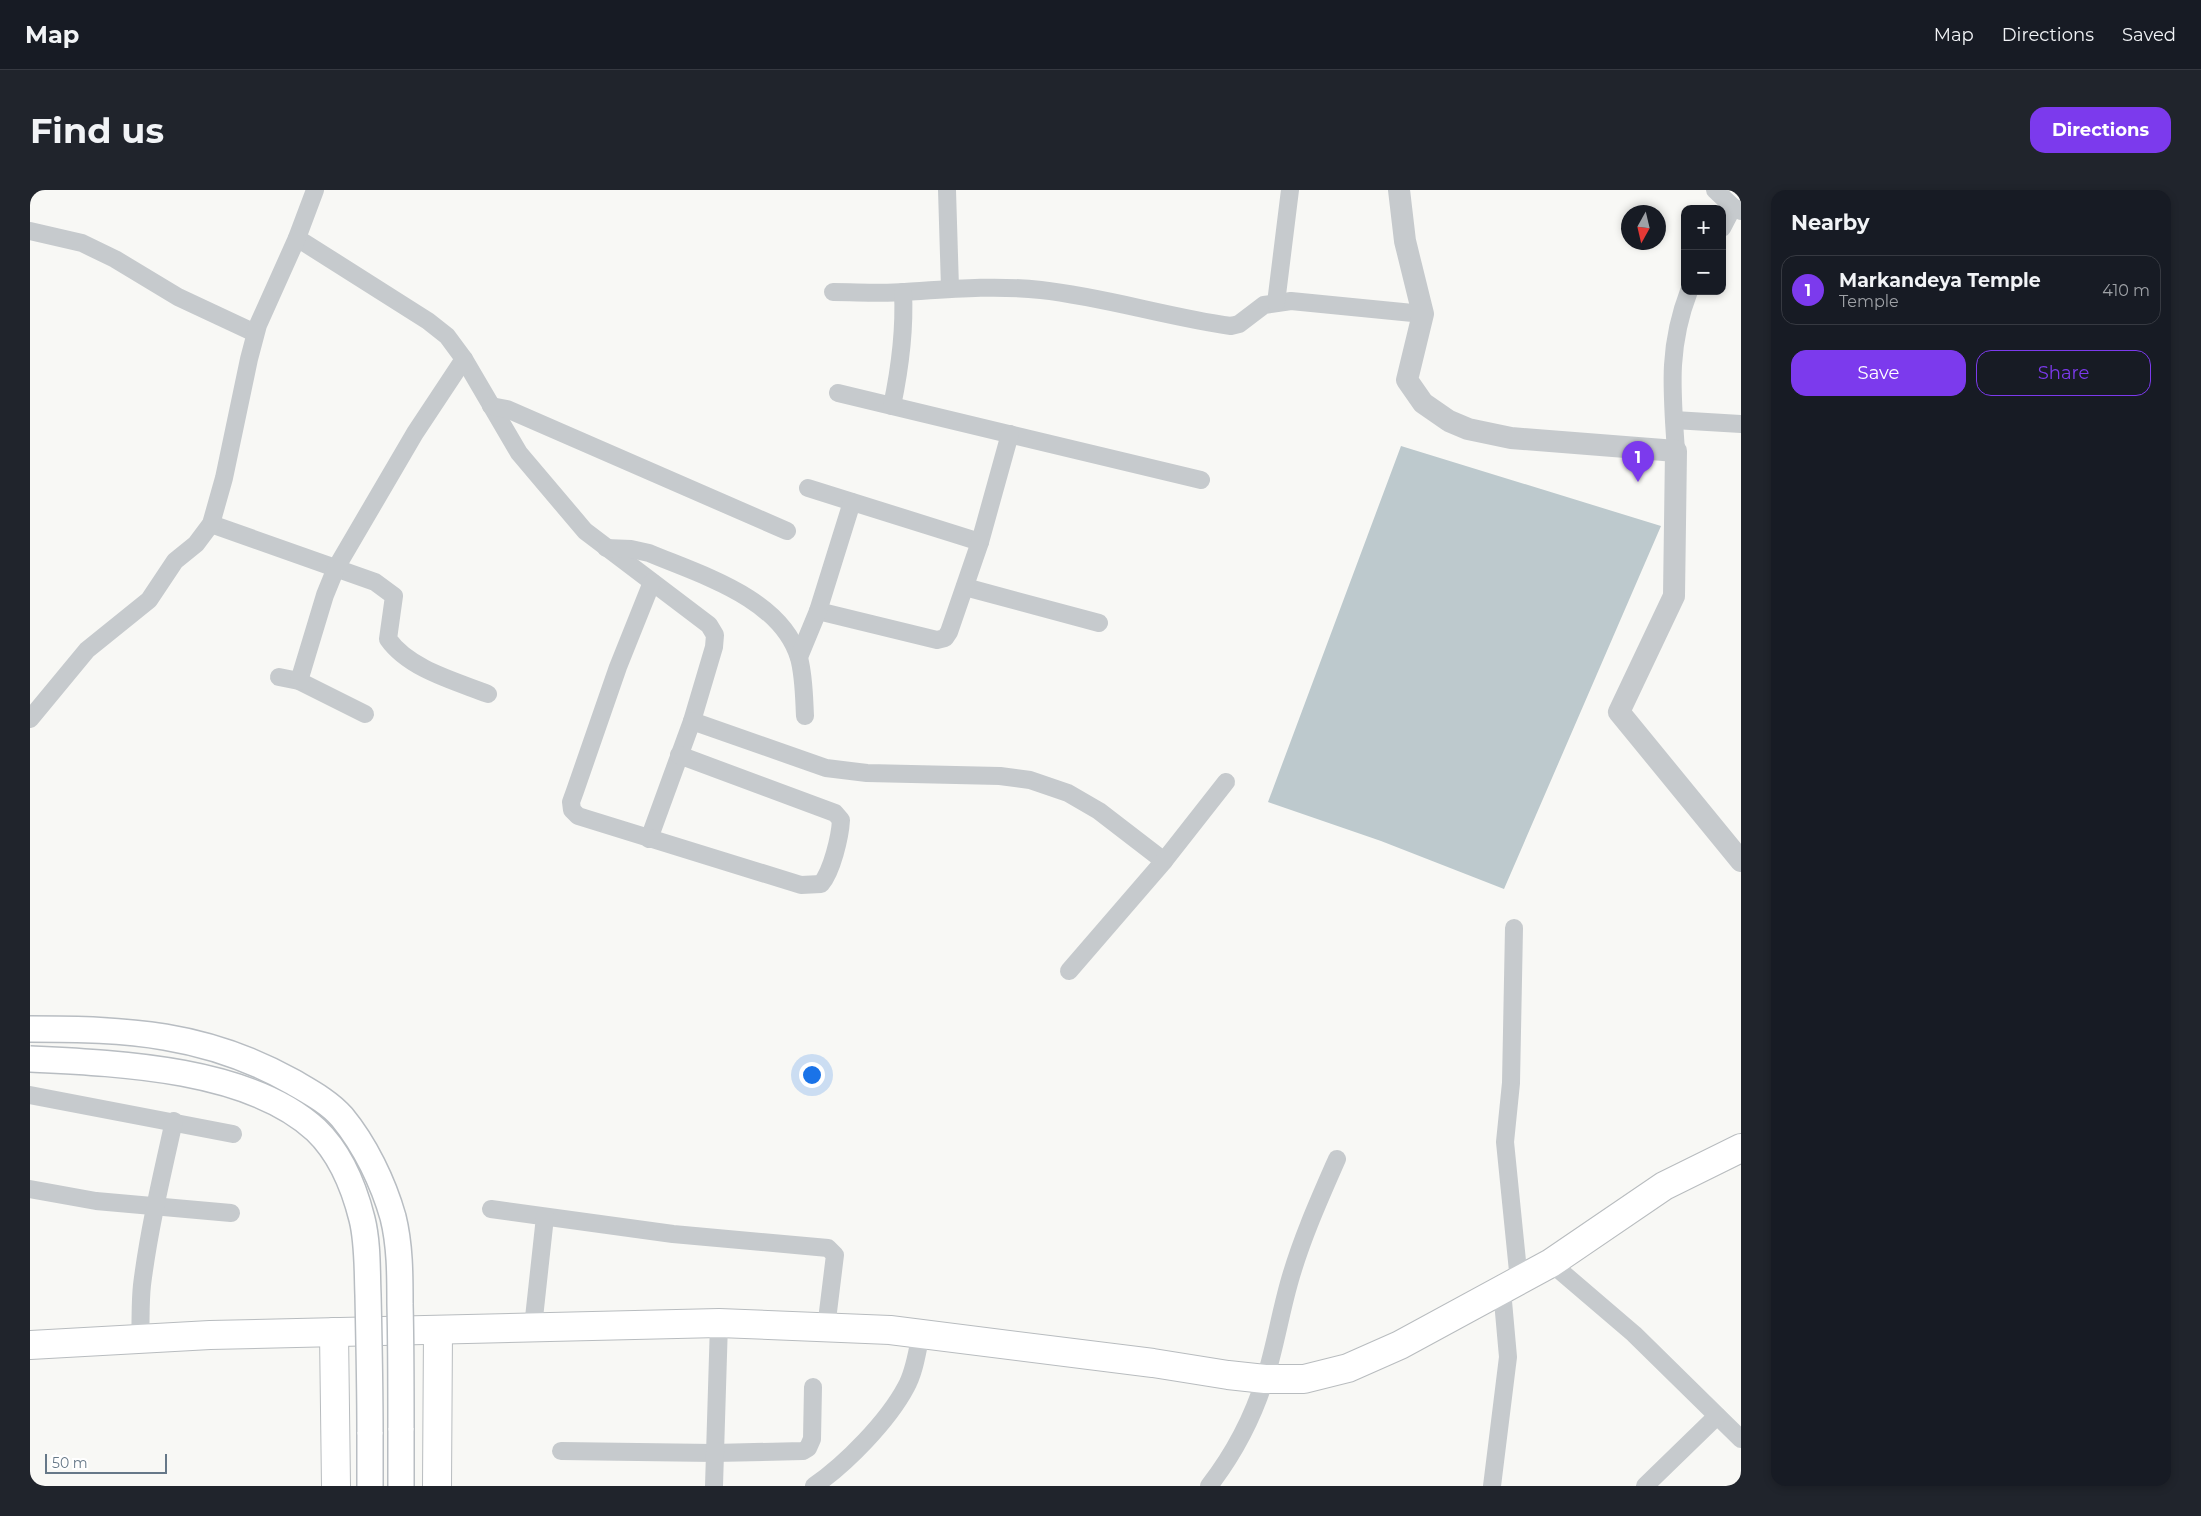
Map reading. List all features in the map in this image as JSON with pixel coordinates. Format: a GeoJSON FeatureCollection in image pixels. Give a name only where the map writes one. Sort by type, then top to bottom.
{"type":"FeatureCollection","features":[{"type":"Feature","properties":{"kind":"highway"},"geometry":{"type":"LineString","coordinates":[[30,1345],[334,1332],[719,1323],[890,1330],[1265,1379],[1304,1379],[1348,1368],[1400,1345],[1551,1263],[1664,1186],[1741,1148]]}},
{"type":"Feature","properties":{"kind":"highway"},"geometry":{"type":"LineString","coordinates":[[437,1486],[438,1330]]}},
{"type":"Feature","properties":{"kind":"highway"},"geometry":{"type":"LineString","coordinates":[[334,1332],[336,1486]]}},
{"type":"Feature","properties":{"kind":"main road"},"geometry":{"type":"LineString","coordinates":[[30,1028],[87,1029],[180,1038],[233,1054],[281,1075],[316,1095],[341,1116],[378,1175],[393,1218],[399,1259],[401,1486]]}},
{"type":"Feature","properties":{"kind":"main road"},"geometry":{"type":"LineString","coordinates":[[30,1059],[98,1062],[190,1074],[236,1087],[267,1099],[294,1113],[316,1130],[336,1154],[352,1186],[362,1221],[367,1262],[370,1486]]}},
{"type":"Feature","properties":{"kind":"street"},"geometry":{"type":"LineString","coordinates":[[30,719],[87,650],[149,600],[176,561],[196,544],[211,524],[224,478],[256,333],[316,190]]}},
{"type":"Feature","properties":{"kind":"street"},"geometry":{"type":"LineString","coordinates":[[947,190],[950,288]]}},
{"type":"Feature","properties":{"kind":"street"},"geometry":{"type":"LineString","coordinates":[[1276,302],[1290,190]]}},
{"type":"Feature","properties":{"kind":"street"},"geometry":{"type":"LineString","coordinates":[[1399,190],[1405,241],[1423,314],[1407,380],[1423,403],[1448,421],[1468,429],[1511,438],[1676,451]]}},
{"type":"Feature","properties":{"kind":"street"},"geometry":{"type":"LineString","coordinates":[[1716,190],[1737,209],[1726,223]]}},
{"type":"Feature","properties":{"kind":"street"},"geometry":{"type":"LineString","coordinates":[[30,231],[82,243],[115,259],[178,297],[256,333]]}},
{"type":"Feature","properties":{"kind":"street"},"geometry":{"type":"LineString","coordinates":[[297,238],[428,321],[447,336],[464,360],[519,452],[585,531],[709,625],[715,635],[714,646],[692,721],[649,839]]}},
{"type":"Feature","properties":{"kind":"street"},"geometry":{"type":"LineString","coordinates":[[833,292],[903,292],[950,288],[1004,287],[1042,290],[1077,295],[1231,326],[1239,324],[1264,306],[1276,302],[1423,314]]}},
{"type":"Feature","properties":{"kind":"street"},"geometry":{"type":"LineString","coordinates":[[892,406],[903,348],[905,318],[903,292]]}},
{"type":"Feature","properties":{"kind":"street"},"geometry":{"type":"LineString","coordinates":[[1688,295],[1680,316],[1673,348],[1671,382],[1676,451],[1674,596],[1619,712],[1741,861]]}},
{"type":"Feature","properties":{"kind":"street"},"geometry":{"type":"LineString","coordinates":[[299,681],[325,595],[336,568],[415,434],[464,360]]}},
{"type":"Feature","properties":{"kind":"street"},"geometry":{"type":"LineString","coordinates":[[838,393],[1200,480]]}},
{"type":"Feature","properties":{"kind":"street"},"geometry":{"type":"LineString","coordinates":[[491,406],[507,409],[788,531]]}},
{"type":"Feature","properties":{"kind":"street"},"geometry":{"type":"LineString","coordinates":[[1674,420],[1741,424]]}},
{"type":"Feature","properties":{"kind":"street"},"geometry":{"type":"LineString","coordinates":[[818,611],[937,640],[945,638],[949,632],[980,542],[1010,434]]}},
{"type":"Feature","properties":{"kind":"street"},"geometry":{"type":"LineString","coordinates":[[808,488],[980,542]]}},
{"type":"Feature","properties":{"kind":"street"},"geometry":{"type":"LineString","coordinates":[[798,657],[818,611],[852,502]]}},
{"type":"Feature","properties":{"kind":"street"},"geometry":{"type":"LineString","coordinates":[[211,524],[374,582],[394,596],[388,639],[394,649],[426,669],[488,694]]}},
{"type":"Feature","properties":{"kind":"street"},"geometry":{"type":"LineString","coordinates":[[606,548],[631,549],[649,553],[730,588],[757,602],[790,639],[798,657],[805,716]]}},
{"type":"Feature","properties":{"kind":"street"},"geometry":{"type":"LineString","coordinates":[[652,582],[618,667],[572,802],[572,810],[578,816],[801,885],[821,884],[826,878],[840,830],[841,820],[835,813],[680,755]]}},
{"type":"Feature","properties":{"kind":"street"},"geometry":{"type":"LineString","coordinates":[[965,587],[1099,622]]}},
{"type":"Feature","properties":{"kind":"street"},"geometry":{"type":"LineString","coordinates":[[279,677],[299,681],[365,714]]}},
{"type":"Feature","properties":{"kind":"street"},"geometry":{"type":"LineString","coordinates":[[692,721],[826,768],[875,774],[1000,776],[1030,780],[1068,793],[1099,811],[1164,861]]}},
{"type":"Feature","properties":{"kind":"street"},"geometry":{"type":"LineString","coordinates":[[1069,971],[1164,861],[1226,782]]}},
{"type":"Feature","properties":{"kind":"street"},"geometry":{"type":"LineString","coordinates":[[1492,1486],[1508,1357],[1511,1286],[1505,1142],[1512,1064],[1514,928]]}},
{"type":"Feature","properties":{"kind":"street"},"geometry":{"type":"LineString","coordinates":[[30,1094],[233,1134]]}},
{"type":"Feature","properties":{"kind":"street"},"geometry":{"type":"LineString","coordinates":[[140,1339],[142,1287],[155,1207],[174,1121]]}},
{"type":"Feature","properties":{"kind":"street"},"geometry":{"type":"LineString","coordinates":[[1209,1486],[1240,1437],[1251,1415],[1265,1379],[1289,1282],[1306,1228],[1337,1159]]}},
{"type":"Feature","properties":{"kind":"street"},"geometry":{"type":"LineString","coordinates":[[30,1189],[96,1202],[231,1213]]}},
{"type":"Feature","properties":{"kind":"street"},"geometry":{"type":"LineString","coordinates":[[491,1209],[673,1234],[828,1248],[835,1255],[826,1328]]}},
{"type":"Feature","properties":{"kind":"street"},"geometry":{"type":"LineString","coordinates":[[533,1327],[544,1217]]}},
{"type":"Feature","properties":{"kind":"street"},"geometry":{"type":"LineString","coordinates":[[1551,1263],[1634,1334],[1741,1440]]}},
{"type":"Feature","properties":{"kind":"street"},"geometry":{"type":"LineString","coordinates":[[714,1486],[719,1323]]}},
{"type":"Feature","properties":{"kind":"street"},"geometry":{"type":"LineString","coordinates":[[814,1486],[859,1446],[891,1409],[907,1386],[921,1334]]}},
{"type":"Feature","properties":{"kind":"street"},"geometry":{"type":"LineString","coordinates":[[561,1451],[714,1453],[792,1451],[808,1448],[812,1439],[813,1387]]}},
{"type":"Feature","properties":{"kind":"street"},"geometry":{"type":"LineString","coordinates":[[1645,1486],[1717,1416]]}},
{"type":"Feature","properties":{"kind":"shaded area"},"geometry":{"type":"Polygon","coordinates":[[[1401,446],[1661,526],[1504,889],[1381,841],[1268,802],[1401,446]]]}},
{"type":"Feature","properties":{"kind":"place","name":"Markandeya Temple"},"geometry":{"type":"Point","coordinates":[1638,482]}}]}
